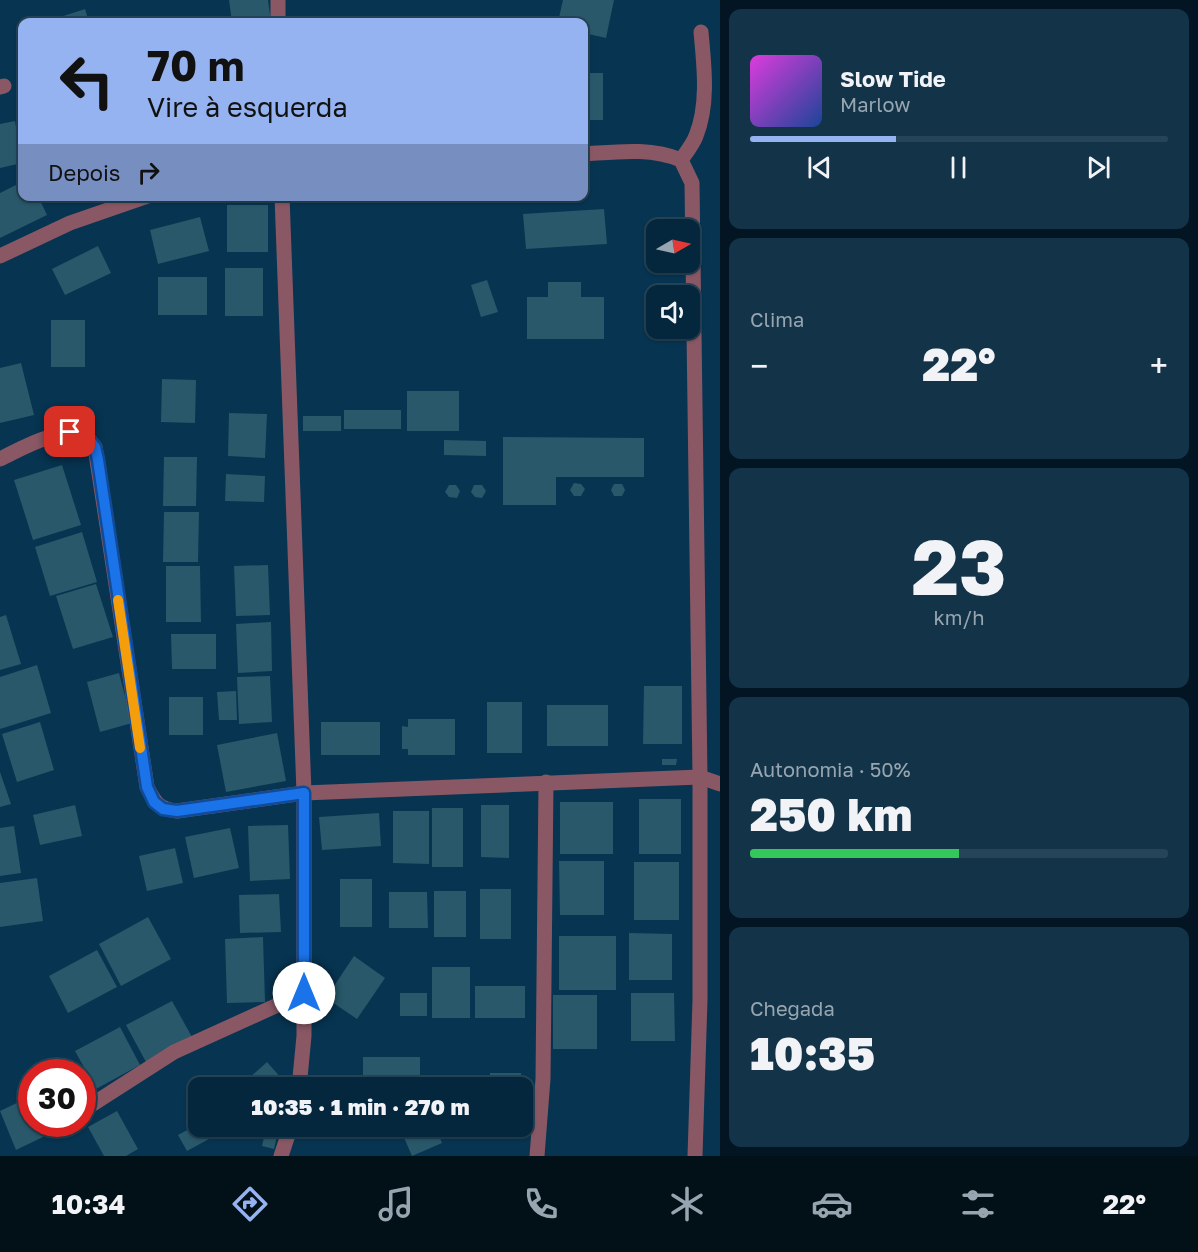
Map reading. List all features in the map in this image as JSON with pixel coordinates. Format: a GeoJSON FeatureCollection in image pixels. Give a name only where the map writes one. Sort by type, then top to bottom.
{"type":"FeatureCollection","features":[{"type":"Feature","properties":{"kind":"street"},"geometry":{"type":"LineString","coordinates":[[278,0],[278,18]]}},
{"type":"Feature","properties":{"kind":"street"},"geometry":{"type":"LineString","coordinates":[[681,160],[696,136],[702,109],[705,81],[701,32]]}},
{"type":"Feature","properties":{"kind":"street"},"geometry":{"type":"LineString","coordinates":[[588,154],[632,151],[664,153],[681,160],[692,183],[700,777],[700,1000],[695,1156]]}},
{"type":"Feature","properties":{"kind":"street"},"geometry":{"type":"LineString","coordinates":[[0,256],[70,223],[134,201]]}},
{"type":"Feature","properties":{"kind":"street"},"geometry":{"type":"LineString","coordinates":[[282,201],[304,793],[304,1036],[299,1077]]}},
{"type":"Feature","properties":{"kind":"street"},"geometry":{"type":"LineString","coordinates":[[0,459],[41,438],[70,432],[86,436],[95,447],[147,787],[154,802],[163,809],[177,811],[304,793],[546,782],[700,777],[720,784]]}},
{"type":"Feature","properties":{"kind":"street"},"geometry":{"type":"LineString","coordinates":[[537,1156],[543,1079],[546,782]]}},
{"type":"Feature","properties":{"kind":"street"},"geometry":{"type":"LineString","coordinates":[[96,1102],[174,1052],[304,993]]}},
{"type":"Feature","properties":{"kind":"street"},"geometry":{"type":"LineString","coordinates":[[281,1156],[287,1137]]}},
{"type":"Feature","properties":{"kind":"building"},"geometry":{"type":"Polygon","coordinates":[[[229,0],[268,0],[270,18],[231,18],[229,0]]]}},
{"type":"Feature","properties":{"kind":"building"},"geometry":{"type":"Polygon","coordinates":[[[563,0],[614,0],[606,38],[588,34],[588,18],[559,18],[563,0]]]}},
{"type":"Feature","properties":{"kind":"building"},"geometry":{"type":"Polygon","coordinates":[[[85,9],[88,18],[57,18],[85,9]]]}},
{"type":"Feature","properties":{"kind":"building"},"geometry":{"type":"Polygon","coordinates":[[[588,73],[603,73],[603,120],[588,120],[588,73]]]}},
{"type":"Feature","properties":{"kind":"building"},"geometry":{"type":"Polygon","coordinates":[[[15,121],[18,164],[0,168],[0,124],[15,121]]]}},
{"type":"Feature","properties":{"kind":"building"},"geometry":{"type":"Polygon","coordinates":[[[18,184],[18,201],[40,201],[47,215],[0,238],[0,193],[18,184]]]}},
{"type":"Feature","properties":{"kind":"building"},"geometry":{"type":"Polygon","coordinates":[[[227,205],[268,205],[268,252],[227,252],[227,205]]]}},
{"type":"Feature","properties":{"kind":"building"},"geometry":{"type":"Polygon","coordinates":[[[604,209],[607,244],[526,249],[523,214],[604,209]]]}},
{"type":"Feature","properties":{"kind":"building"},"geometry":{"type":"Polygon","coordinates":[[[200,217],[209,251],[158,264],[150,230],[200,217]]]}},
{"type":"Feature","properties":{"kind":"building"},"geometry":{"type":"Polygon","coordinates":[[[98,246],[111,273],[65,295],[52,269],[98,246]]]}},
{"type":"Feature","properties":{"kind":"building"},"geometry":{"type":"Polygon","coordinates":[[[225,268],[263,268],[263,316],[225,316],[225,268]]]}},
{"type":"Feature","properties":{"kind":"building"},"geometry":{"type":"Polygon","coordinates":[[[158,277],[207,277],[207,315],[158,315],[158,277]]]}},
{"type":"Feature","properties":{"kind":"building"},"geometry":{"type":"Polygon","coordinates":[[[487,280],[498,312],[481,317],[471,285],[487,280]]]}},
{"type":"Feature","properties":{"kind":"building"},"geometry":{"type":"Polygon","coordinates":[[[548,282],[581,282],[581,297],[604,297],[604,339],[527,339],[527,297],[548,297],[548,282]]]}},
{"type":"Feature","properties":{"kind":"building"},"geometry":{"type":"Polygon","coordinates":[[[51,320],[85,320],[85,367],[51,367],[51,320]]]}},
{"type":"Feature","properties":{"kind":"building"},"geometry":{"type":"Polygon","coordinates":[[[21,363],[34,415],[0,423],[0,368],[21,363]]]}},
{"type":"Feature","properties":{"kind":"building"},"geometry":{"type":"Polygon","coordinates":[[[162,379],[196,380],[195,423],[161,422],[162,379]]]}},
{"type":"Feature","properties":{"kind":"building"},"geometry":{"type":"Polygon","coordinates":[[[407,391],[459,391],[459,431],[407,431],[407,391]]]}},
{"type":"Feature","properties":{"kind":"building"},"geometry":{"type":"Polygon","coordinates":[[[344,410],[401,410],[401,429],[344,429],[344,410]]]}},
{"type":"Feature","properties":{"kind":"building"},"geometry":{"type":"Polygon","coordinates":[[[229,413],[267,414],[265,458],[228,456],[229,413]]]}},
{"type":"Feature","properties":{"kind":"building"},"geometry":{"type":"Polygon","coordinates":[[[303,416],[341,416],[341,431],[303,431],[303,416]]]}},
{"type":"Feature","properties":{"kind":"building"},"geometry":{"type":"Polygon","coordinates":[[[503,437],[644,438],[644,477],[556,477],[556,505],[503,505],[503,437]]]}},
{"type":"Feature","properties":{"kind":"building"},"geometry":{"type":"Polygon","coordinates":[[[444,440],[486,441],[486,456],[444,455],[444,440]]]}},
{"type":"Feature","properties":{"kind":"building"},"geometry":{"type":"Polygon","coordinates":[[[164,457],[197,457],[196,506],[163,506],[164,457]]]}},
{"type":"Feature","properties":{"kind":"building"},"geometry":{"type":"Polygon","coordinates":[[[62,465],[81,525],[33,540],[14,480],[62,465]]]}},
{"type":"Feature","properties":{"kind":"building"},"geometry":{"type":"Polygon","coordinates":[[[226,474],[265,476],[264,502],[225,501],[226,474]]]}},
{"type":"Feature","properties":{"kind":"building"},"geometry":{"type":"Polygon","coordinates":[[[574,483],[581,484],[585,489],[581,496],[574,496],[570,490],[574,483]]]}},
{"type":"Feature","properties":{"kind":"building"},"geometry":{"type":"Polygon","coordinates":[[[614,484],[622,484],[625,490],[622,496],[614,496],[611,490],[614,484]]]}},
{"type":"Feature","properties":{"kind":"building"},"geometry":{"type":"Polygon","coordinates":[[[449,485],[456,485],[460,491],[457,498],[449,497],[445,492],[449,485]]]}},
{"type":"Feature","properties":{"kind":"building"},"geometry":{"type":"Polygon","coordinates":[[[474,485],[482,485],[486,491],[482,498],[475,497],[471,492],[474,485]]]}},
{"type":"Feature","properties":{"kind":"building"},"geometry":{"type":"Polygon","coordinates":[[[164,512],[199,512],[198,562],[163,562],[164,512]]]}},
{"type":"Feature","properties":{"kind":"building"},"geometry":{"type":"Polygon","coordinates":[[[82,532],[97,582],[50,596],[35,547],[82,532]]]}},
{"type":"Feature","properties":{"kind":"building"},"geometry":{"type":"Polygon","coordinates":[[[268,565],[270,615],[236,616],[234,566],[268,565]]]}},
{"type":"Feature","properties":{"kind":"building"},"geometry":{"type":"Polygon","coordinates":[[[166,566],[200,566],[201,622],[166,622],[166,566]]]}},
{"type":"Feature","properties":{"kind":"building"},"geometry":{"type":"Polygon","coordinates":[[[96,584],[113,637],[73,649],[56,596],[96,584]]]}},
{"type":"Feature","properties":{"kind":"building"},"geometry":{"type":"Polygon","coordinates":[[[6,615],[21,664],[0,670],[0,617],[6,615]]]}},
{"type":"Feature","properties":{"kind":"building"},"geometry":{"type":"Polygon","coordinates":[[[271,622],[272,671],[238,673],[236,624],[271,622]]]}},
{"type":"Feature","properties":{"kind":"building"},"geometry":{"type":"Polygon","coordinates":[[[171,634],[216,634],[216,669],[172,669],[171,634]]]}},
{"type":"Feature","properties":{"kind":"building"},"geometry":{"type":"Polygon","coordinates":[[[37,665],[51,713],[0,729],[0,677],[37,665]]]}},
{"type":"Feature","properties":{"kind":"building"},"geometry":{"type":"Polygon","coordinates":[[[119,673],[132,723],[100,732],[87,682],[119,673]]]}},
{"type":"Feature","properties":{"kind":"building"},"geometry":{"type":"Polygon","coordinates":[[[270,676],[272,722],[239,724],[237,677],[270,676]]]}},
{"type":"Feature","properties":{"kind":"building"},"geometry":{"type":"Polygon","coordinates":[[[644,686],[682,686],[682,744],[643,744],[644,686]]]}},
{"type":"Feature","properties":{"kind":"building"},"geometry":{"type":"Polygon","coordinates":[[[236,691],[237,720],[219,720],[217,692],[236,691]]]}},
{"type":"Feature","properties":{"kind":"building"},"geometry":{"type":"Polygon","coordinates":[[[169,697],[203,697],[203,735],[169,735],[169,697]]]}},
{"type":"Feature","properties":{"kind":"building"},"geometry":{"type":"Polygon","coordinates":[[[487,702],[522,702],[522,753],[487,753],[487,702]]]}},
{"type":"Feature","properties":{"kind":"building"},"geometry":{"type":"Polygon","coordinates":[[[547,705],[608,705],[608,746],[547,746],[547,705]]]}},
{"type":"Feature","properties":{"kind":"building"},"geometry":{"type":"Polygon","coordinates":[[[408,719],[455,719],[455,755],[408,755],[408,749],[402,749],[402,726],[408,727],[408,719]]]}},
{"type":"Feature","properties":{"kind":"building"},"geometry":{"type":"Polygon","coordinates":[[[40,722],[54,770],[17,782],[2,734],[40,722]]]}},
{"type":"Feature","properties":{"kind":"building"},"geometry":{"type":"Polygon","coordinates":[[[321,722],[380,722],[380,755],[321,755],[321,722]]]}},
{"type":"Feature","properties":{"kind":"building"},"geometry":{"type":"Polygon","coordinates":[[[277,733],[286,781],[226,792],[217,745],[277,733]]]}},
{"type":"Feature","properties":{"kind":"building"},"geometry":{"type":"Polygon","coordinates":[[[662,759],[677,759],[676,765],[662,765],[662,759]]]}},
{"type":"Feature","properties":{"kind":"building"},"geometry":{"type":"Polygon","coordinates":[[[0,772],[11,804],[0,807],[0,772]]]}},
{"type":"Feature","properties":{"kind":"building"},"geometry":{"type":"Polygon","coordinates":[[[639,799],[681,799],[681,854],[639,854],[639,799]]]}},
{"type":"Feature","properties":{"kind":"building"},"geometry":{"type":"Polygon","coordinates":[[[560,802],[613,802],[613,854],[560,854],[560,802]]]}},
{"type":"Feature","properties":{"kind":"building"},"geometry":{"type":"Polygon","coordinates":[[[75,805],[82,836],[40,845],[33,815],[75,805]]]}},
{"type":"Feature","properties":{"kind":"building"},"geometry":{"type":"Polygon","coordinates":[[[481,805],[509,805],[509,858],[481,857],[481,805]]]}},
{"type":"Feature","properties":{"kind":"building"},"geometry":{"type":"Polygon","coordinates":[[[432,808],[463,808],[463,867],[432,867],[432,808]]]}},
{"type":"Feature","properties":{"kind":"building"},"geometry":{"type":"Polygon","coordinates":[[[393,811],[429,811],[429,864],[393,863],[393,811]]]}},
{"type":"Feature","properties":{"kind":"building"},"geometry":{"type":"Polygon","coordinates":[[[379,813],[381,846],[322,850],[319,817],[379,813]]]}},
{"type":"Feature","properties":{"kind":"building"},"geometry":{"type":"Polygon","coordinates":[[[288,825],[290,879],[250,881],[248,826],[288,825]]]}},
{"type":"Feature","properties":{"kind":"building"},"geometry":{"type":"Polygon","coordinates":[[[14,826],[21,873],[0,876],[0,828],[14,826]]]}},
{"type":"Feature","properties":{"kind":"building"},"geometry":{"type":"Polygon","coordinates":[[[230,828],[239,868],[194,878],[185,837],[230,828]]]}},
{"type":"Feature","properties":{"kind":"building"},"geometry":{"type":"Polygon","coordinates":[[[175,848],[183,883],[147,891],[139,856],[175,848]]]}},
{"type":"Feature","properties":{"kind":"building"},"geometry":{"type":"Polygon","coordinates":[[[559,861],[604,861],[604,915],[560,915],[559,861]]]}},
{"type":"Feature","properties":{"kind":"building"},"geometry":{"type":"Polygon","coordinates":[[[634,862],[679,862],[679,920],[634,920],[634,862]]]}},
{"type":"Feature","properties":{"kind":"building"},"geometry":{"type":"Polygon","coordinates":[[[37,878],[43,921],[0,927],[0,883],[37,878]]]}},
{"type":"Feature","properties":{"kind":"building"},"geometry":{"type":"Polygon","coordinates":[[[340,879],[372,879],[372,927],[340,927],[340,879]]]}},
{"type":"Feature","properties":{"kind":"building"},"geometry":{"type":"Polygon","coordinates":[[[480,889],[511,889],[511,939],[480,939],[480,889]]]}},
{"type":"Feature","properties":{"kind":"building"},"geometry":{"type":"Polygon","coordinates":[[[434,891],[466,891],[466,937],[434,937],[434,891]]]}},
{"type":"Feature","properties":{"kind":"building"},"geometry":{"type":"Polygon","coordinates":[[[389,892],[427,892],[428,928],[389,928],[389,892]]]}},
{"type":"Feature","properties":{"kind":"building"},"geometry":{"type":"Polygon","coordinates":[[[279,894],[281,932],[240,933],[239,895],[279,894]]]}},
{"type":"Feature","properties":{"kind":"building"},"geometry":{"type":"Polygon","coordinates":[[[148,917],[171,959],[121,986],[99,944],[148,917]]]}},
{"type":"Feature","properties":{"kind":"building"},"geometry":{"type":"Polygon","coordinates":[[[629,933],[672,934],[672,980],[629,980],[629,933]]]}},
{"type":"Feature","properties":{"kind":"building"},"geometry":{"type":"Polygon","coordinates":[[[559,936],[616,936],[616,990],[559,990],[559,936]]]}},
{"type":"Feature","properties":{"kind":"building"},"geometry":{"type":"Polygon","coordinates":[[[263,937],[265,1002],[227,1003],[225,939],[263,937]]]}},
{"type":"Feature","properties":{"kind":"building"},"geometry":{"type":"Polygon","coordinates":[[[97,950],[117,987],[68,1013],[49,976],[97,950]]]}},
{"type":"Feature","properties":{"kind":"building"},"geometry":{"type":"Polygon","coordinates":[[[354,956],[385,978],[357,1019],[326,998],[354,956]]]}},
{"type":"Feature","properties":{"kind":"building"},"geometry":{"type":"Polygon","coordinates":[[[432,967],[470,967],[470,1018],[432,1018],[432,967]]]}},
{"type":"Feature","properties":{"kind":"building"},"geometry":{"type":"Polygon","coordinates":[[[475,986],[525,986],[525,1018],[475,1018],[475,986]]]}},
{"type":"Feature","properties":{"kind":"building"},"geometry":{"type":"Polygon","coordinates":[[[400,993],[427,993],[427,1016],[400,1016],[400,993]]]}},
{"type":"Feature","properties":{"kind":"building"},"geometry":{"type":"Polygon","coordinates":[[[631,993],[674,993],[675,1041],[631,1041],[631,993]]]}},
{"type":"Feature","properties":{"kind":"building"},"geometry":{"type":"Polygon","coordinates":[[[553,995],[597,995],[597,1049],[553,1049],[553,995]]]}},
{"type":"Feature","properties":{"kind":"building"},"geometry":{"type":"Polygon","coordinates":[[[172,1001],[192,1037],[146,1062],[126,1025],[172,1001]]]}},
{"type":"Feature","properties":{"kind":"building"},"geometry":{"type":"Polygon","coordinates":[[[120,1027],[140,1065],[96,1089],[96,1059],[79,1059],[75,1051],[120,1027]]]}},
{"type":"Feature","properties":{"kind":"building"},"geometry":{"type":"Polygon","coordinates":[[[363,1057],[420,1057],[420,1077],[363,1077],[363,1057]]]}},
{"type":"Feature","properties":{"kind":"building"},"geometry":{"type":"Polygon","coordinates":[[[267,1062],[280,1077],[250,1077],[267,1062]]]}},
{"type":"Feature","properties":{"kind":"building"},"geometry":{"type":"Polygon","coordinates":[[[490,1073],[521,1073],[521,1077],[490,1077],[490,1073]]]}},
{"type":"Feature","properties":{"kind":"building"},"geometry":{"type":"Polygon","coordinates":[[[18,1102],[18,1137],[43,1137],[16,1150],[0,1111],[18,1102]]]}},
{"type":"Feature","properties":{"kind":"building"},"geometry":{"type":"Polygon","coordinates":[[[117,1111],[138,1149],[126,1156],[104,1156],[94,1137],[96,1137],[96,1123],[117,1111]]]}},
{"type":"Feature","properties":{"kind":"building"},"geometry":{"type":"Polygon","coordinates":[[[188,1130],[188,1137],[213,1137],[187,1151],[178,1135],[188,1130]]]}},
{"type":"Feature","properties":{"kind":"building"},"geometry":{"type":"Polygon","coordinates":[[[264,1137],[277,1137],[274,1149],[262,1146],[264,1137]]]}},
{"type":"Feature","properties":{"kind":"building"},"geometry":{"type":"Polygon","coordinates":[[[404,1137],[440,1137],[442,1143],[412,1156],[404,1137]]]}},
{"type":"Feature","properties":{"kind":"slow traffic"},"geometry":{"type":"LineString","coordinates":[[118,600],[140,748]]}},
{"type":"Feature","properties":{"kind":"route"},"geometry":{"type":"LineString","coordinates":[[70,432],[86,436],[95,447],[98,460],[136,724],[147,787],[154,802],[163,809],[177,811],[304,793],[304,993]]}}]}
